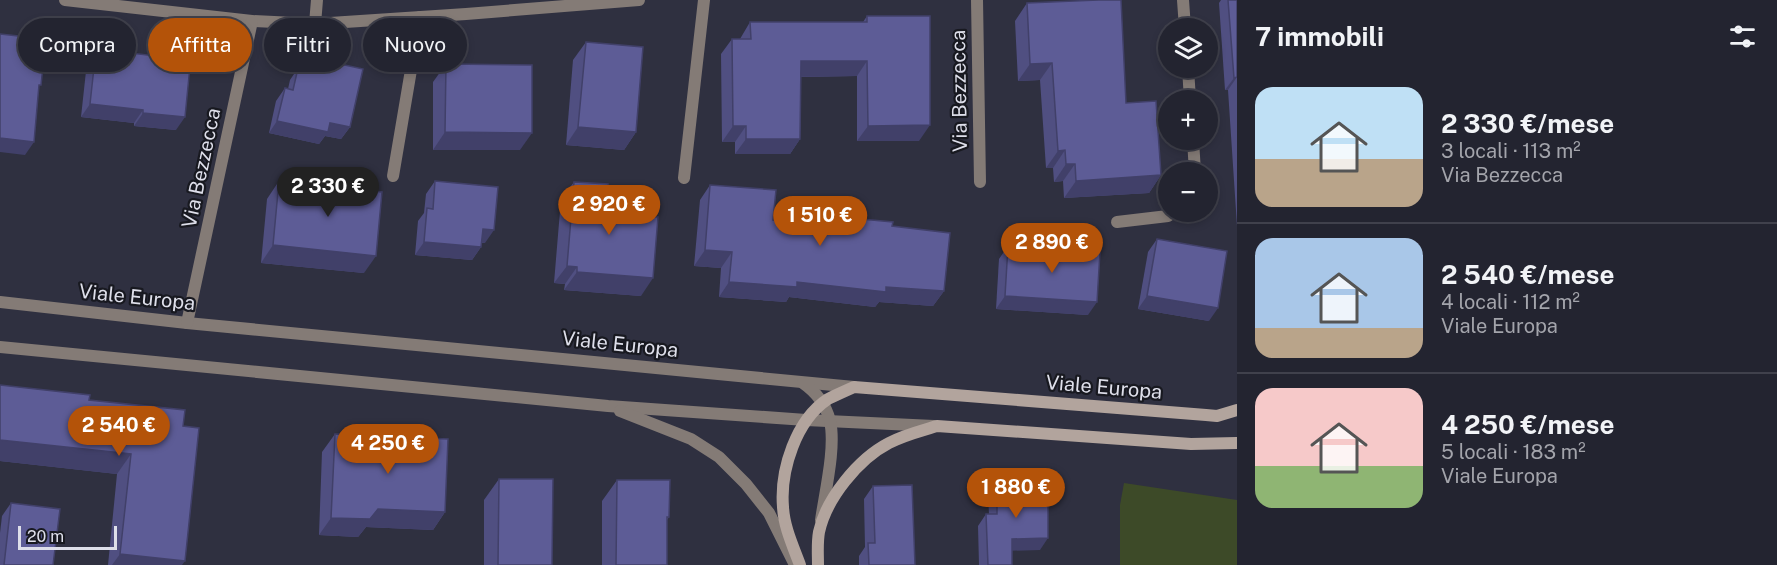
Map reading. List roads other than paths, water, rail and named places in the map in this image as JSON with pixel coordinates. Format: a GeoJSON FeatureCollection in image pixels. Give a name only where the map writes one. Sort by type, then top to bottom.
{"type":"FeatureCollection","features":[{"type":"Feature","properties":{"kind":"street"},"geometry":{"type":"LineString","coordinates":[[65,0],[225,18]]}},
{"type":"Feature","properties":{"kind":"street"},"geometry":{"type":"LineString","coordinates":[[316,18],[317,0]]}},
{"type":"Feature","properties":{"kind":"street"},"geometry":{"type":"LineString","coordinates":[[351,22],[639,0]]}},
{"type":"Feature","properties":{"kind":"street"},"geometry":{"type":"LineString","coordinates":[[684,177],[704,0]]}},
{"type":"Feature","properties":{"kind":"street","name":"Via Bezzecca"},"geometry":{"type":"LineString","coordinates":[[976,0],[980,182]]}},
{"type":"Feature","properties":{"kind":"street"},"geometry":{"type":"LineString","coordinates":[[1183,0],[1184,18]]}},
{"type":"Feature","properties":{"kind":"street"},"geometry":{"type":"LineString","coordinates":[[393,176],[420,17]]}},
{"type":"Feature","properties":{"kind":"street"},"geometry":{"type":"LineString","coordinates":[[252,21],[264,22]]}},
{"type":"Feature","properties":{"kind":"street","name":"Via Bezzecca"},"geometry":{"type":"LineString","coordinates":[[188,323],[241,72]]}},
{"type":"Feature","properties":{"kind":"street"},"geometry":{"type":"LineString","coordinates":[[1117,222],[1158,217]]}},
{"type":"Feature","properties":{"kind":"street","name":"Viale Europa"},"geometry":{"type":"LineString","coordinates":[[0,302],[188,323],[854,387],[1217,416],[1237,410]]}},
{"type":"Feature","properties":{"kind":"street"},"geometry":{"type":"LineString","coordinates":[[0,347],[608,406],[1191,444],[1237,443]]}},
{"type":"Feature","properties":{"kind":"street"},"geometry":{"type":"LineString","coordinates":[[802,382],[813,390],[823,404],[830,421],[832,445],[819,533],[818,565]]}},
{"type":"Feature","properties":{"kind":"street"},"geometry":{"type":"LineString","coordinates":[[800,565],[789,537],[783,507],[784,480],[791,448],[806,420],[827,400],[854,387]]}},
{"type":"Feature","properties":{"kind":"street"},"geometry":{"type":"LineString","coordinates":[[608,406],[691,439],[718,457],[746,484],[769,513],[795,565]]}},
{"type":"Feature","properties":{"kind":"street"},"geometry":{"type":"LineString","coordinates":[[819,533],[828,505],[868,458],[887,444],[937,426]]}}]}
